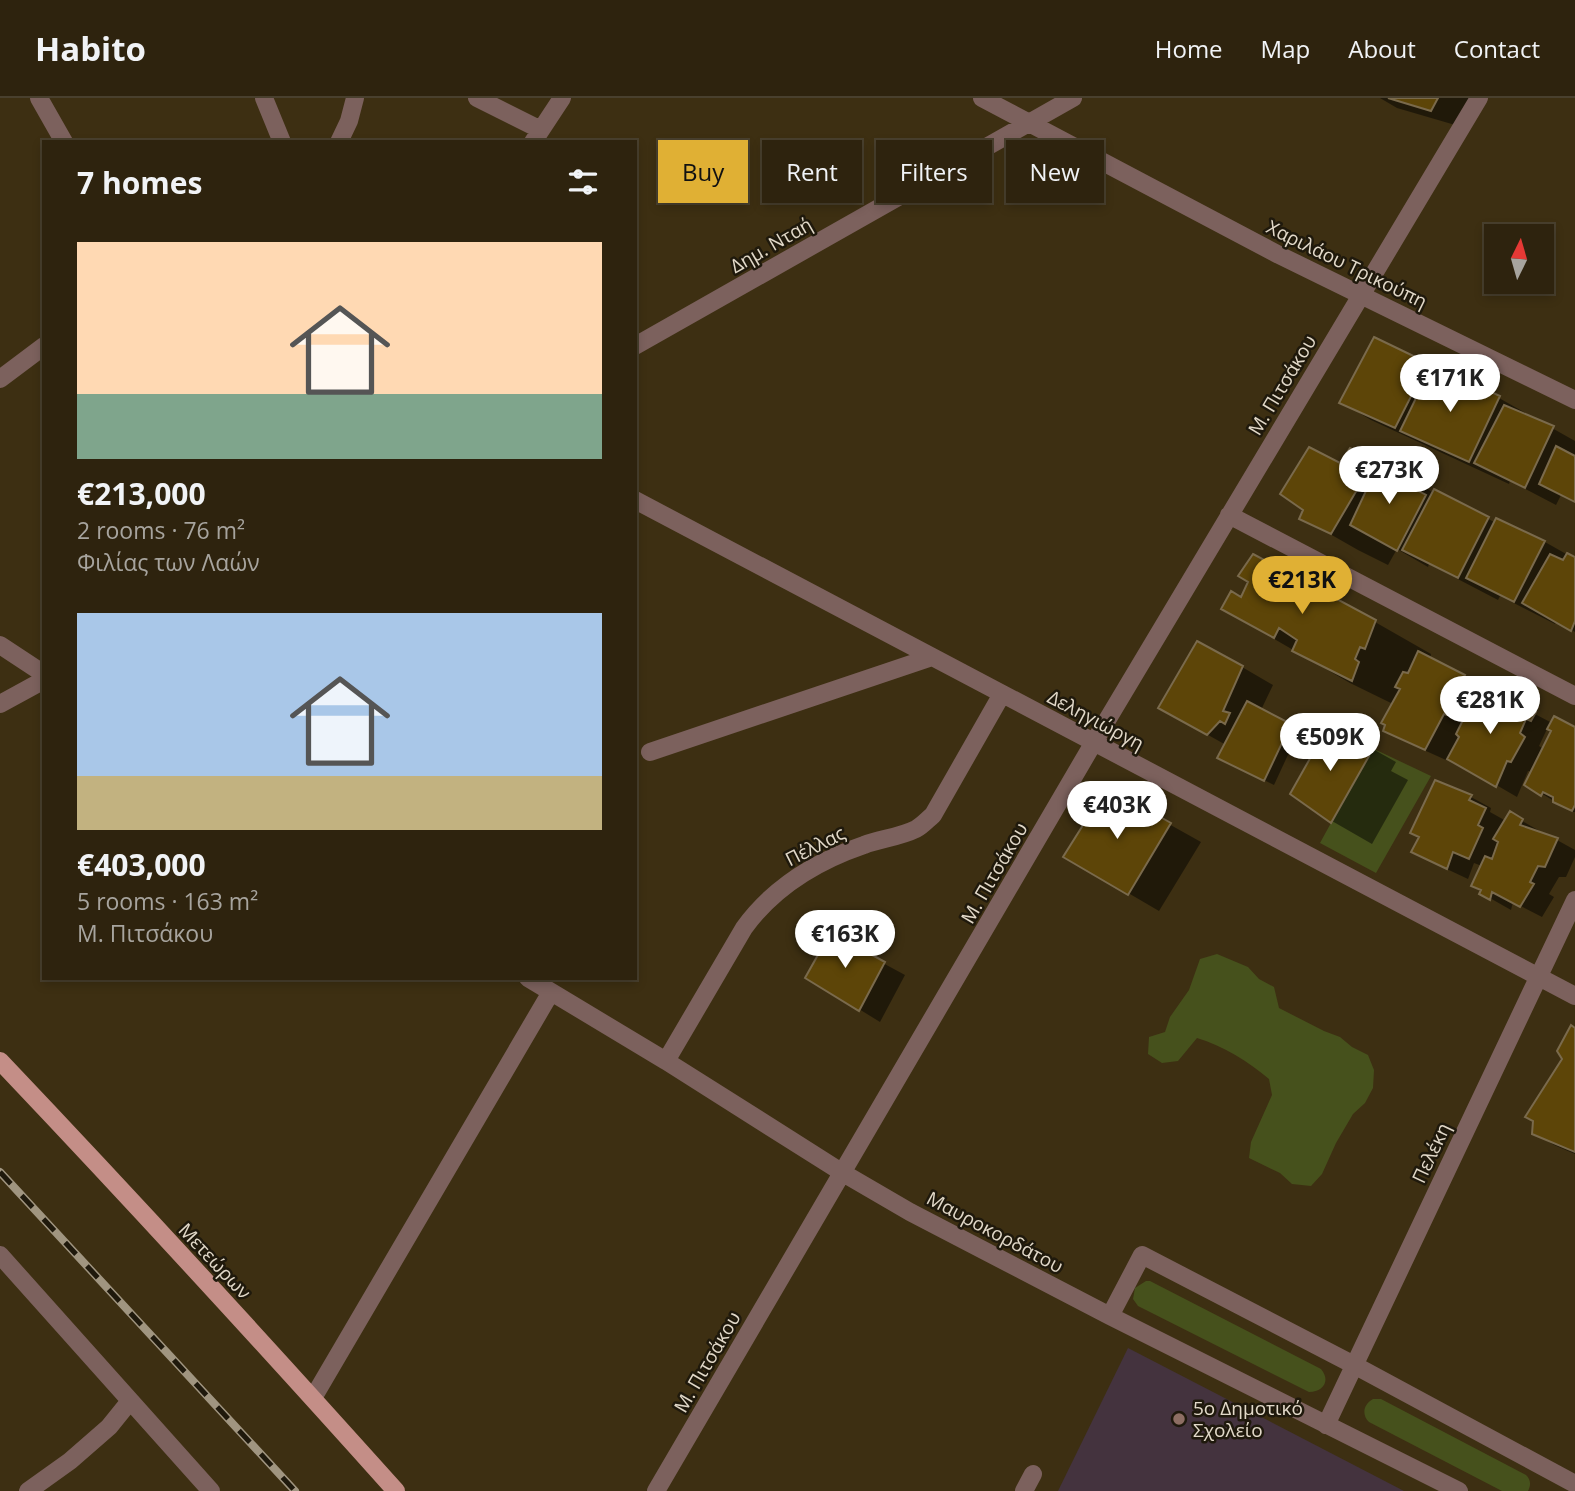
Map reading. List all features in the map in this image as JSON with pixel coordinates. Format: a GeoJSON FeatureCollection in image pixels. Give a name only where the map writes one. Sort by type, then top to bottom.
{"type":"FeatureCollection","features":[{"type":"Feature","properties":{"kind":"main road","name":"Μετεώρων"},"geometry":{"type":"LineString","coordinates":[[0,1062],[91,1157],[396,1491]]}},
{"type":"Feature","properties":{"kind":"street"},"geometry":{"type":"LineString","coordinates":[[39,98],[63,140]]}},
{"type":"Feature","properties":{"kind":"street"},"geometry":{"type":"LineString","coordinates":[[264,98],[281,140]]}},
{"type":"Feature","properties":{"kind":"street"},"geometry":{"type":"LineString","coordinates":[[340,140],[349,121],[355,98]]}},
{"type":"Feature","properties":{"kind":"street"},"geometry":{"type":"LineString","coordinates":[[477,98],[537,136],[562,98]]}},
{"type":"Feature","properties":{"kind":"street","name":"Χαριλάου Τρικούπη"},"geometry":{"type":"LineString","coordinates":[[982,98],[1188,208],[1575,400]]}},
{"type":"Feature","properties":{"kind":"street","name":"Δημ. Νταή"},"geometry":{"type":"LineString","coordinates":[[637,344],[1073,98]]}},
{"type":"Feature","properties":{"kind":"street","name":"Μ. Πιτσάκου"},"geometry":{"type":"LineString","coordinates":[[656,1491],[1094,743],[1479,98]]}},
{"type":"Feature","properties":{"kind":"street"},"geometry":{"type":"LineString","coordinates":[[0,379],[42,348]]}},
{"type":"Feature","properties":{"kind":"street","name":"Δεληγιώργη"},"geometry":{"type":"LineString","coordinates":[[637,501],[1575,996]]}},
{"type":"Feature","properties":{"kind":"street"},"geometry":{"type":"LineString","coordinates":[[1229,515],[1575,696]]}},
{"type":"Feature","properties":{"kind":"street"},"geometry":{"type":"LineString","coordinates":[[0,645],[42,673]]}},
{"type":"Feature","properties":{"kind":"street"},"geometry":{"type":"LineString","coordinates":[[650,752],[932,657]]}},
{"type":"Feature","properties":{"kind":"street"},"geometry":{"type":"LineString","coordinates":[[0,704],[42,681]]}},
{"type":"Feature","properties":{"kind":"street","name":"Πέλλας"},"geometry":{"type":"LineString","coordinates":[[666,1061],[744,928],[755,914],[782,887],[809,870],[843,852],[914,830],[923,824],[933,815],[1002,694]]}},
{"type":"Feature","properties":{"kind":"street","name":"Πελέκη"},"geometry":{"type":"LineString","coordinates":[[1326,1425],[1575,900]]}},
{"type":"Feature","properties":{"kind":"street","name":"Μαυροκορδάτου"},"geometry":{"type":"LineString","coordinates":[[531,980],[843,1173],[911,1212],[1110,1316],[1459,1491]]}},
{"type":"Feature","properties":{"kind":"street"},"geometry":{"type":"LineString","coordinates":[[313,1398],[551,992]]}},
{"type":"Feature","properties":{"kind":"street"},"geometry":{"type":"LineString","coordinates":[[0,1255],[211,1491]]}},
{"type":"Feature","properties":{"kind":"street"},"geometry":{"type":"LineString","coordinates":[[1110,1316],[1142,1255],[1354,1365],[1575,1485]]}},
{"type":"Feature","properties":{"kind":"street"},"geometry":{"type":"LineString","coordinates":[[28,1491],[70,1461],[109,1427],[130,1401]]}},
{"type":"Feature","properties":{"kind":"street"},"geometry":{"type":"LineString","coordinates":[[1024,1491],[1033,1474]]}},
{"type":"Feature","properties":{"kind":"shaded area","name":"5ο Δημοτικό Σχολείο"},"geometry":{"type":"Polygon","coordinates":[[[1128,1348],[1404,1491],[1058,1491],[1128,1348]]]}},
{"type":"Feature","properties":{"kind":"green space"},"geometry":{"type":"Polygon","coordinates":[[[1372,748],[1431,776],[1376,873],[1320,843],[1372,748]]]}},
{"type":"Feature","properties":{"kind":"green space"},"geometry":{"type":"Polygon","coordinates":[[[1217,954],[1248,967],[1259,979],[1274,987],[1279,1008],[1340,1037],[1368,1055],[1374,1070],[1373,1088],[1365,1103],[1353,1114],[1322,1174],[1311,1186],[1292,1184],[1280,1173],[1249,1158],[1251,1142],[1272,1095],[1269,1079],[1261,1072],[1226,1050],[1197,1038],[1178,1061],[1162,1063],[1148,1054],[1149,1037],[1165,1032],[1170,1017],[1189,990],[1200,959],[1217,954]]]}},
{"type":"Feature","properties":{"kind":"green space"},"geometry":{"type":"Polygon","coordinates":[[[1146,1281],[1321,1369],[1325,1378],[1324,1385],[1309,1392],[1138,1306],[1133,1299],[1135,1288],[1146,1281]]]}},
{"type":"Feature","properties":{"kind":"green space"},"geometry":{"type":"Polygon","coordinates":[[[1373,1399],[1381,1399],[1526,1475],[1530,1483],[1528,1491],[1502,1491],[1369,1422],[1365,1409],[1373,1399]]]}},
{"type":"Feature","properties":{"kind":"building"},"geometry":{"type":"Polygon","coordinates":[[[1388,98],[1438,98],[1431,111],[1388,98]]]}},
{"type":"Feature","properties":{"kind":"building"},"geometry":{"type":"Polygon","coordinates":[[[1374,337],[1428,363],[1395,428],[1339,403],[1374,337]]]}},
{"type":"Feature","properties":{"kind":"building"},"geometry":{"type":"Polygon","coordinates":[[[1432,365],[1500,396],[1469,462],[1400,431],[1432,365]]]}},
{"type":"Feature","properties":{"kind":"building"},"geometry":{"type":"Polygon","coordinates":[[[1504,405],[1554,426],[1525,488],[1474,463],[1504,405]]]}},
{"type":"Feature","properties":{"kind":"building"},"geometry":{"type":"Polygon","coordinates":[[[1556,446],[1575,456],[1575,502],[1539,484],[1556,446]]]}},
{"type":"Feature","properties":{"kind":"building"},"geometry":{"type":"Polygon","coordinates":[[[1309,447],[1340,463],[1350,448],[1374,461],[1331,534],[1299,519],[1303,510],[1280,494],[1309,447]]]}},
{"type":"Feature","properties":{"kind":"building"},"geometry":{"type":"Polygon","coordinates":[[[1380,461],[1419,482],[1417,490],[1426,495],[1397,551],[1350,525],[1380,461]]]}},
{"type":"Feature","properties":{"kind":"building"},"geometry":{"type":"Polygon","coordinates":[[[1434,489],[1489,517],[1458,578],[1402,550],[1434,489]]]}},
{"type":"Feature","properties":{"kind":"building"},"geometry":{"type":"Polygon","coordinates":[[[1496,518],[1545,541],[1514,602],[1466,578],[1496,518]]]}},
{"type":"Feature","properties":{"kind":"building"},"geometry":{"type":"Polygon","coordinates":[[[1567,553],[1575,557],[1575,621],[1571,631],[1522,603],[1550,554],[1563,560],[1567,553]]]}},
{"type":"Feature","properties":{"kind":"building"},"geometry":{"type":"Polygon","coordinates":[[[1253,554],[1376,620],[1365,649],[1360,647],[1355,659],[1359,662],[1352,681],[1292,651],[1297,640],[1279,628],[1274,638],[1221,609],[1231,591],[1241,597],[1248,582],[1238,576],[1253,554]]]}},
{"type":"Feature","properties":{"kind":"building"},"geometry":{"type":"Polygon","coordinates":[[[1197,641],[1243,666],[1223,711],[1230,713],[1225,724],[1220,721],[1207,735],[1158,708],[1197,641]]]}},
{"type":"Feature","properties":{"kind":"building"},"geometry":{"type":"Polygon","coordinates":[[[1418,651],[1465,675],[1452,696],[1459,699],[1451,716],[1444,714],[1425,750],[1383,731],[1385,725],[1381,723],[1400,689],[1395,687],[1403,672],[1408,673],[1418,651]]]}},
{"type":"Feature","properties":{"kind":"building"},"geometry":{"type":"Polygon","coordinates":[[[1481,684],[1536,712],[1531,721],[1526,719],[1520,733],[1525,737],[1511,762],[1507,761],[1496,787],[1447,759],[1459,737],[1456,734],[1464,718],[1469,718],[1482,700],[1476,695],[1481,684]]]}},
{"type":"Feature","properties":{"kind":"building"},"geometry":{"type":"Polygon","coordinates":[[[1247,701],[1291,724],[1264,781],[1217,758],[1247,701]]]}},
{"type":"Feature","properties":{"kind":"building"},"geometry":{"type":"Polygon","coordinates":[[[1554,716],[1575,727],[1575,805],[1572,811],[1553,802],[1553,797],[1543,792],[1541,796],[1524,785],[1551,731],[1547,729],[1554,716]]]}},
{"type":"Feature","properties":{"kind":"building"},"geometry":{"type":"Polygon","coordinates":[[[1330,723],[1356,737],[1352,746],[1369,756],[1331,823],[1290,794],[1330,723]]]}},
{"type":"Feature","properties":{"kind":"building"},"geometry":{"type":"Polygon","coordinates":[[[1435,780],[1472,795],[1469,800],[1486,808],[1478,825],[1483,828],[1469,859],[1453,852],[1447,869],[1411,852],[1419,837],[1410,833],[1435,780]]]}},
{"type":"Feature","properties":{"kind":"building"},"geometry":{"type":"Polygon","coordinates":[[[1107,787],[1171,823],[1128,895],[1063,857],[1107,787]]]}},
{"type":"Feature","properties":{"kind":"building"},"geometry":{"type":"Polygon","coordinates":[[[1510,811],[1523,819],[1520,825],[1558,838],[1545,867],[1538,866],[1530,882],[1534,884],[1520,907],[1492,892],[1490,900],[1479,894],[1481,890],[1471,886],[1485,856],[1492,859],[1498,842],[1493,839],[1510,811]]]}},
{"type":"Feature","properties":{"kind":"building"},"geometry":{"type":"Polygon","coordinates":[[[832,930],[850,936],[848,942],[885,962],[859,1011],[805,978],[832,930]]]}},
{"type":"Feature","properties":{"kind":"building"},"geometry":{"type":"Polygon","coordinates":[[[1571,1025],[1575,1028],[1575,1152],[1532,1134],[1533,1121],[1525,1117],[1562,1059],[1557,1051],[1571,1025]]]}},
{"type":"Feature","properties":{"kind":"railway"},"geometry":{"type":"LineString","coordinates":[[0,1172],[295,1491]]}},
{"type":"Feature","properties":{"kind":"place","name":"5ο Δημοτικό Σχολείο"},"geometry":{"type":"Point","coordinates":[1179,1419]}}]}
